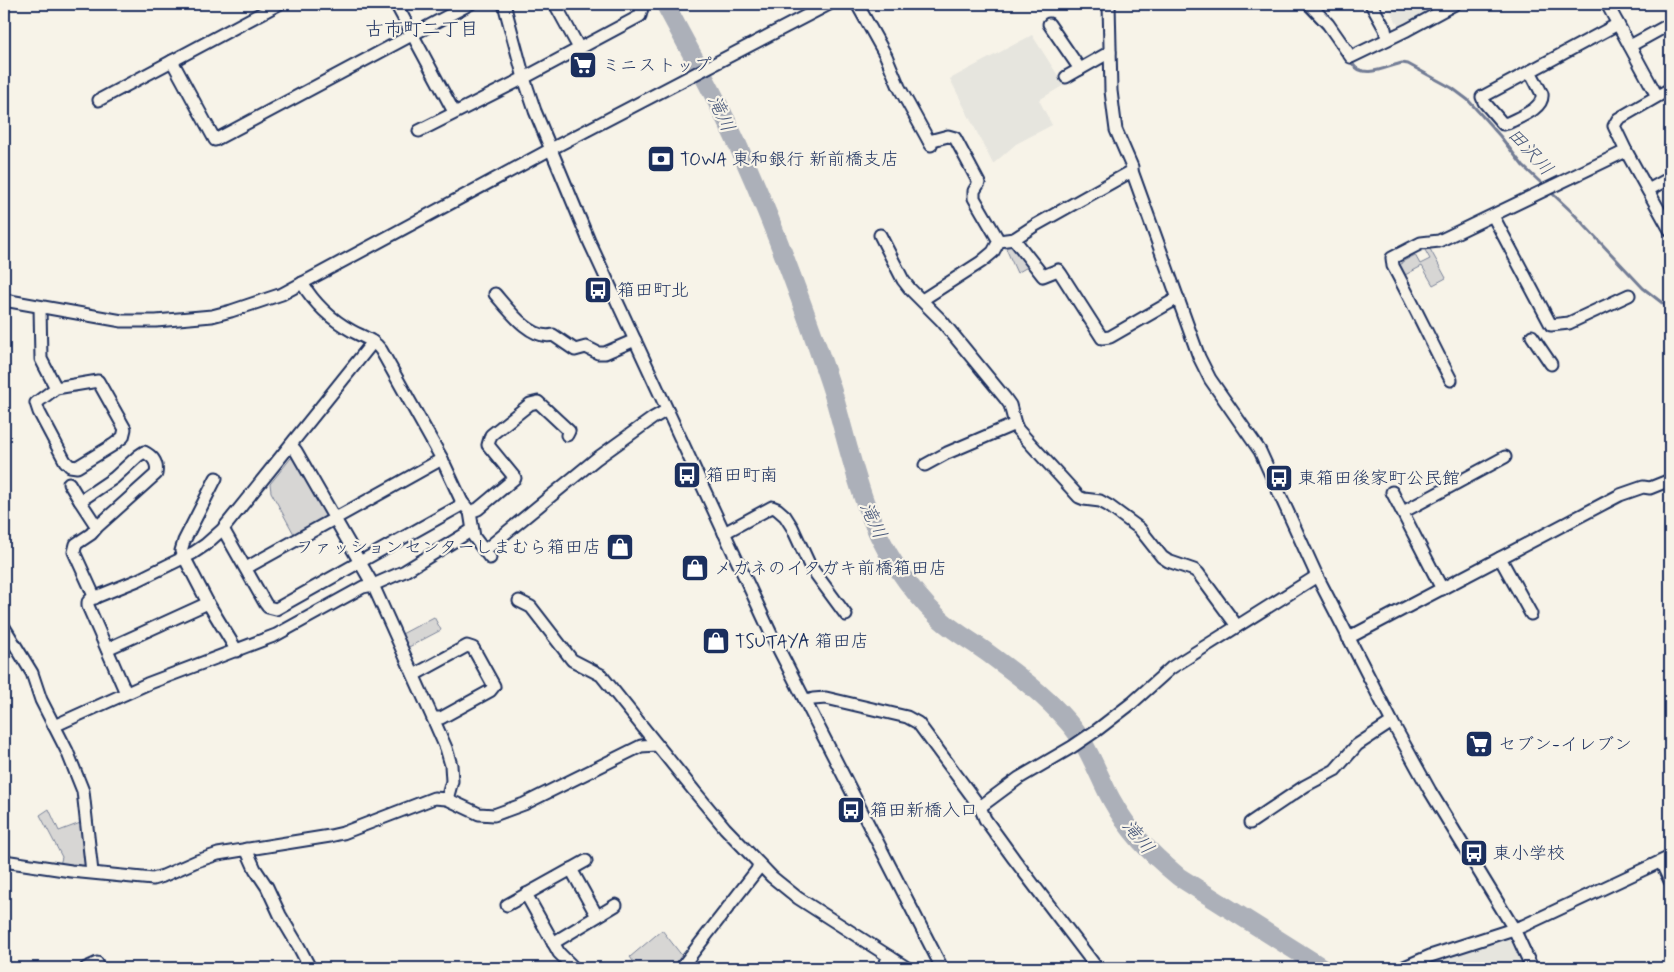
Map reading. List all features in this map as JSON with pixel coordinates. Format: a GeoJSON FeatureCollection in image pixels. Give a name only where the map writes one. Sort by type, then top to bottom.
{"type":"FeatureCollection","features":[{"type":"Feature","properties":{"kind":"street"},"geometry":{"type":"LineString","coordinates":[[396,4],[454,112]]}},
{"type":"Feature","properties":{"kind":"street"},"geometry":{"type":"LineString","coordinates":[[172,61],[214,140],[470,4]]}},
{"type":"Feature","properties":{"kind":"street"},"geometry":{"type":"LineString","coordinates":[[504,4],[524,78],[551,150],[589,241],[772,636],[941,968]]}},
{"type":"Feature","properties":{"kind":"street"},"geometry":{"type":"LineString","coordinates":[[419,131],[640,16],[642,8],[639,4]]}},
{"type":"Feature","properties":{"kind":"street"},"geometry":{"type":"LineString","coordinates":[[4,300],[122,321],[174,320],[212,316],[282,294],[829,4]]}},
{"type":"Feature","properties":{"kind":"street"},"geometry":{"type":"LineString","coordinates":[[857,4],[930,143],[948,136],[955,138],[979,183],[974,191],[974,198],[999,241]]}},
{"type":"Feature","properties":{"kind":"street"},"geometry":{"type":"LineString","coordinates":[[1109,4],[1110,52],[1116,130],[1132,167],[1204,368],[1260,451],[1317,576],[1392,722],[1430,791],[1514,929],[1532,968]]}},
{"type":"Feature","properties":{"kind":"street"},"geometry":{"type":"LineString","coordinates":[[1308,4],[1328,24],[1351,57],[1454,4]]}},
{"type":"Feature","properties":{"kind":"street"},"geometry":{"type":"LineString","coordinates":[[1371,4],[1387,39]]}},
{"type":"Feature","properties":{"kind":"street"},"geometry":{"type":"LineString","coordinates":[[1607,4],[1657,96]]}},
{"type":"Feature","properties":{"kind":"street"},"geometry":{"type":"LineString","coordinates":[[99,100],[273,5]]}},
{"type":"Feature","properties":{"kind":"street"},"geometry":{"type":"LineString","coordinates":[[560,6],[579,48]]}},
{"type":"Feature","properties":{"kind":"street"},"geometry":{"type":"LineString","coordinates":[[1049,24],[1080,69]]}},
{"type":"Feature","properties":{"kind":"street"},"geometry":{"type":"LineString","coordinates":[[1530,71],[1542,94],[1541,104],[1508,123],[1502,124],[1482,97],[1530,71],[1618,24]]}},
{"type":"Feature","properties":{"kind":"street"},"geometry":{"type":"LineString","coordinates":[[1630,46],[1670,24]]}},
{"type":"Feature","properties":{"kind":"street"},"geometry":{"type":"LineString","coordinates":[[1066,77],[1110,52]]}},
{"type":"Feature","properties":{"kind":"street"},"geometry":{"type":"LineString","coordinates":[[1670,89],[1615,121],[1615,129],[1670,230]]}},
{"type":"Feature","properties":{"kind":"street"},"geometry":{"type":"LineString","coordinates":[[1451,380],[1391,262],[1395,256],[1420,243],[1439,241],[1626,150]]}},
{"type":"Feature","properties":{"kind":"street"},"geometry":{"type":"LineString","coordinates":[[999,241],[1014,239],[1132,171]]}},
{"type":"Feature","properties":{"kind":"street"},"geometry":{"type":"LineString","coordinates":[[1648,190],[1670,178]]}},
{"type":"Feature","properties":{"kind":"street"},"geometry":{"type":"LineString","coordinates":[[1493,216],[1550,325],[1568,323],[1629,295]]}},
{"type":"Feature","properties":{"kind":"street"},"geometry":{"type":"LineString","coordinates":[[880,235],[903,280],[942,321],[1010,405],[1015,424],[1025,439],[1079,497],[1100,501],[1108,506],[1139,528],[1162,557],[1198,573],[1236,626]]}},
{"type":"Feature","properties":{"kind":"street"},"geometry":{"type":"LineString","coordinates":[[1014,239],[1043,276],[1058,270],[1102,338],[1110,338],[1178,298]]}},
{"type":"Feature","properties":{"kind":"street"},"geometry":{"type":"LineString","coordinates":[[922,300],[981,262],[993,252],[999,241]]}},
{"type":"Feature","properties":{"kind":"street"},"geometry":{"type":"LineString","coordinates":[[302,283],[317,304],[345,326],[373,342],[381,350],[442,459],[462,502],[470,512],[474,536],[487,554],[596,459],[667,410]]}},
{"type":"Feature","properties":{"kind":"street"},"geometry":{"type":"LineString","coordinates":[[495,294],[516,318],[537,334],[542,337],[553,335],[575,350],[586,347],[598,354],[605,353],[635,340]]}},
{"type":"Feature","properties":{"kind":"street"},"geometry":{"type":"LineString","coordinates":[[40,307],[41,359],[56,388]]}},
{"type":"Feature","properties":{"kind":"street"},"geometry":{"type":"LineString","coordinates":[[1532,336],[1551,364]]}},
{"type":"Feature","properties":{"kind":"street"},"geometry":{"type":"LineString","coordinates":[[126,693],[88,606],[88,602],[183,558],[205,545],[223,529],[373,342]]}},
{"type":"Feature","properties":{"kind":"street"},"geometry":{"type":"LineString","coordinates":[[98,381],[124,429],[123,437],[114,445],[77,467],[70,466],[65,461],[36,403],[56,388],[98,381]]}},
{"type":"Feature","properties":{"kind":"street"},"geometry":{"type":"LineString","coordinates":[[470,512],[478,509],[515,478],[488,445],[491,435],[530,404],[538,402],[569,431],[567,435]]}},
{"type":"Feature","properties":{"kind":"street"},"geometry":{"type":"LineString","coordinates":[[925,466],[947,452],[1015,424]]}},
{"type":"Feature","properties":{"kind":"street"},"geometry":{"type":"LineString","coordinates":[[291,445],[373,585],[414,675],[446,748],[451,765],[452,781],[448,799]]}},
{"type":"Feature","properties":{"kind":"street"},"geometry":{"type":"LineString","coordinates":[[80,501],[114,478],[144,452],[154,459],[157,467],[156,474],[97,527],[92,534],[76,544],[74,552],[95,598]]}},
{"type":"Feature","properties":{"kind":"street"},"geometry":{"type":"LineString","coordinates":[[1403,512],[1504,456]]}},
{"type":"Feature","properties":{"kind":"street"},"geometry":{"type":"LineString","coordinates":[[246,568],[442,459]]}},
{"type":"Feature","properties":{"kind":"street"},"geometry":{"type":"LineString","coordinates":[[216,478],[184,541],[181,551],[183,558],[236,651]]}},
{"type":"Feature","properties":{"kind":"street"},"geometry":{"type":"LineString","coordinates":[[1348,638],[1620,495],[1643,487],[1650,488],[1670,480]]}},
{"type":"Feature","properties":{"kind":"street"},"geometry":{"type":"LineString","coordinates":[[69,483],[97,527]]}},
{"type":"Feature","properties":{"kind":"street"},"geometry":{"type":"LineString","coordinates":[[1392,492],[1442,589]]}},
{"type":"Feature","properties":{"kind":"street"},"geometry":{"type":"LineString","coordinates":[[223,529],[265,603],[268,607],[276,609],[458,507],[462,502]]}},
{"type":"Feature","properties":{"kind":"street"},"geometry":{"type":"LineString","coordinates":[[724,533],[772,508],[777,509],[792,527],[810,566],[846,615]]}},
{"type":"Feature","properties":{"kind":"street"},"geometry":{"type":"LineString","coordinates":[[54,726],[126,693],[285,631],[363,587],[373,585],[405,571],[472,530]]}},
{"type":"Feature","properties":{"kind":"street"},"geometry":{"type":"LineString","coordinates":[[1500,558],[1531,614]]}},
{"type":"Feature","properties":{"kind":"street"},"geometry":{"type":"LineString","coordinates":[[980,807],[1018,778],[1093,733],[1132,703],[1171,668],[1317,576]]}},
{"type":"Feature","properties":{"kind":"street"},"geometry":{"type":"LineString","coordinates":[[518,601],[531,607],[572,660],[601,675],[723,825],[759,864],[798,898],[907,968]]}},
{"type":"Feature","properties":{"kind":"street"},"geometry":{"type":"LineString","coordinates":[[107,649],[208,602]]}},
{"type":"Feature","properties":{"kind":"street"},"geometry":{"type":"LineString","coordinates":[[4,627],[32,673],[40,700],[67,751],[83,791],[92,872]]}},
{"type":"Feature","properties":{"kind":"street"},"geometry":{"type":"LineString","coordinates":[[414,675],[467,646],[473,648],[494,686],[490,692],[441,718],[433,718]]}},
{"type":"Feature","properties":{"kind":"street"},"geometry":{"type":"LineString","coordinates":[[806,702],[813,699],[826,698],[908,717],[922,727],[980,807],[997,835],[1097,968]]}},
{"type":"Feature","properties":{"kind":"street"},"geometry":{"type":"LineString","coordinates":[[1250,823],[1305,786],[1335,770],[1357,745],[1392,722]]}},
{"type":"Feature","properties":{"kind":"street"},"geometry":{"type":"LineString","coordinates":[[4,861],[70,871],[159,878],[205,858],[246,849],[330,836],[434,798],[448,799],[478,814],[494,815],[524,804],[641,746],[657,745]]}},
{"type":"Feature","properties":{"kind":"street"},"geometry":{"type":"LineString","coordinates":[[246,849],[255,869],[267,887],[280,915],[310,968]]}},
{"type":"Feature","properties":{"kind":"street"},"geometry":{"type":"LineString","coordinates":[[1402,968],[1430,956],[1524,926],[1666,860],[1670,881]]}},
{"type":"Feature","properties":{"kind":"street"},"geometry":{"type":"LineString","coordinates":[[506,904],[586,861]]}},
{"type":"Feature","properties":{"kind":"street"},"geometry":{"type":"LineString","coordinates":[[681,968],[757,870],[759,864]]}},
{"type":"Feature","properties":{"kind":"street"},"geometry":{"type":"LineString","coordinates":[[570,869],[597,916]]}},
{"type":"Feature","properties":{"kind":"street"},"geometry":{"type":"LineString","coordinates":[[526,894],[553,943],[574,968]]}},
{"type":"Feature","properties":{"kind":"street"},"geometry":{"type":"LineString","coordinates":[[553,943],[616,905]]}},
{"type":"Feature","properties":{"kind":"street"},"geometry":{"type":"LineString","coordinates":[[882,968],[890,957]]}},
{"type":"Feature","properties":{"kind":"street"},"geometry":{"type":"LineString","coordinates":[[86,968],[97,963]]}},
{"type":"Feature","properties":{"kind":"shaded area"},"geometry":{"type":"Polygon","coordinates":[[[1387,4],[1445,4],[1403,27],[1398,25],[1387,4]]]}},
{"type":"Feature","properties":{"kind":"shaded area"},"geometry":{"type":"Polygon","coordinates":[[[1032,35],[1064,85],[1039,100],[1052,125],[1016,144],[993,164],[950,79],[1032,35]]]}},
{"type":"Feature","properties":{"kind":"shaded area"},"geometry":{"type":"Polygon","coordinates":[[[1013,242],[1031,265],[1017,273],[1004,244],[1013,242]]]}},
{"type":"Feature","properties":{"kind":"shaded area"},"geometry":{"type":"Polygon","coordinates":[[[1430,249],[1446,278],[1433,285],[1422,266],[1405,275],[1400,266],[1402,262],[1415,255],[1420,264],[1430,259],[1425,250],[1430,249]]]}},
{"type":"Feature","properties":{"kind":"shaded area"},"geometry":{"type":"Polygon","coordinates":[[[291,458],[295,458],[328,514],[325,520],[297,534],[294,534],[271,492],[270,484],[291,458]]]}},
{"type":"Feature","properties":{"kind":"shaded area"},"geometry":{"type":"Polygon","coordinates":[[[434,617],[441,630],[407,648],[400,635],[434,617]]]}},
{"type":"Feature","properties":{"kind":"shaded area"},"geometry":{"type":"Polygon","coordinates":[[[49,809],[59,831],[83,822],[87,867],[60,865],[62,857],[40,815],[49,809]]]}},
{"type":"Feature","properties":{"kind":"shaded area"},"geometry":{"type":"Polygon","coordinates":[[[662,930],[683,957],[675,968],[638,968],[630,957],[662,930]]]}},
{"type":"Feature","properties":{"kind":"shaded area"},"geometry":{"type":"Polygon","coordinates":[[[1509,937],[1524,968],[1414,968],[1439,957],[1509,937]]]}},
{"type":"Feature","properties":{"kind":"waterway","name":"滝川"},"geometry":{"type":"LineString","coordinates":[[665,4],[729,126],[770,219],[829,380],[866,506],[896,566],[916,593],[939,618],[1029,684],[1068,722],[1087,749],[1106,789],[1125,822],[1159,859],[1179,877],[1323,968]]}},
{"type":"Feature","properties":{"kind":"waterway","name":"田沢川"},"geometry":{"type":"LineString","coordinates":[[1300,4],[1329,34]]}},
{"type":"Feature","properties":{"kind":"waterway","name":"田沢川"},"geometry":{"type":"LineString","coordinates":[[1352,63],[1356,68],[1368,72],[1402,63],[1408,64],[1452,88],[1468,100],[1500,136],[1523,166],[1572,212],[1643,288],[1670,309]]}},
{"type":"Feature","properties":{"kind":"place","name":"ミニストップ"},"geometry":{"type":"Point","coordinates":[583,65]}},
{"type":"Feature","properties":{"kind":"place","name":"TOWA 東和銀行 新前橋支店"},"geometry":{"type":"Point","coordinates":[661,159]}},
{"type":"Feature","properties":{"kind":"place","name":"箱田町北"},"geometry":{"type":"Point","coordinates":[598,290]}},
{"type":"Feature","properties":{"kind":"place","name":"箱田町南"},"geometry":{"type":"Point","coordinates":[687,475]}},
{"type":"Feature","properties":{"kind":"place","name":"東箱田後家町公民館"},"geometry":{"type":"Point","coordinates":[1279,478]}},
{"type":"Feature","properties":{"kind":"place","name":"ファッションセンターしまむら箱田店"},"geometry":{"type":"Point","coordinates":[620,547]}},
{"type":"Feature","properties":{"kind":"place","name":"メガネのイタガキ前橋箱田店"},"geometry":{"type":"Point","coordinates":[695,568]}},
{"type":"Feature","properties":{"kind":"place","name":"TSUTAYA 箱田店"},"geometry":{"type":"Point","coordinates":[716,641]}},
{"type":"Feature","properties":{"kind":"place","name":"セブン-イレブン"},"geometry":{"type":"Point","coordinates":[1479,744]}},
{"type":"Feature","properties":{"kind":"place","name":"箱田新橋入口"},"geometry":{"type":"Point","coordinates":[851,810]}},
{"type":"Feature","properties":{"kind":"place","name":"東小学校"},"geometry":{"type":"Point","coordinates":[1474,853]}},
{"type":"Feature","properties":{"kind":"district","name":"古市町二丁目"},"geometry":{"type":"Point","coordinates":[422,28]}}]}
